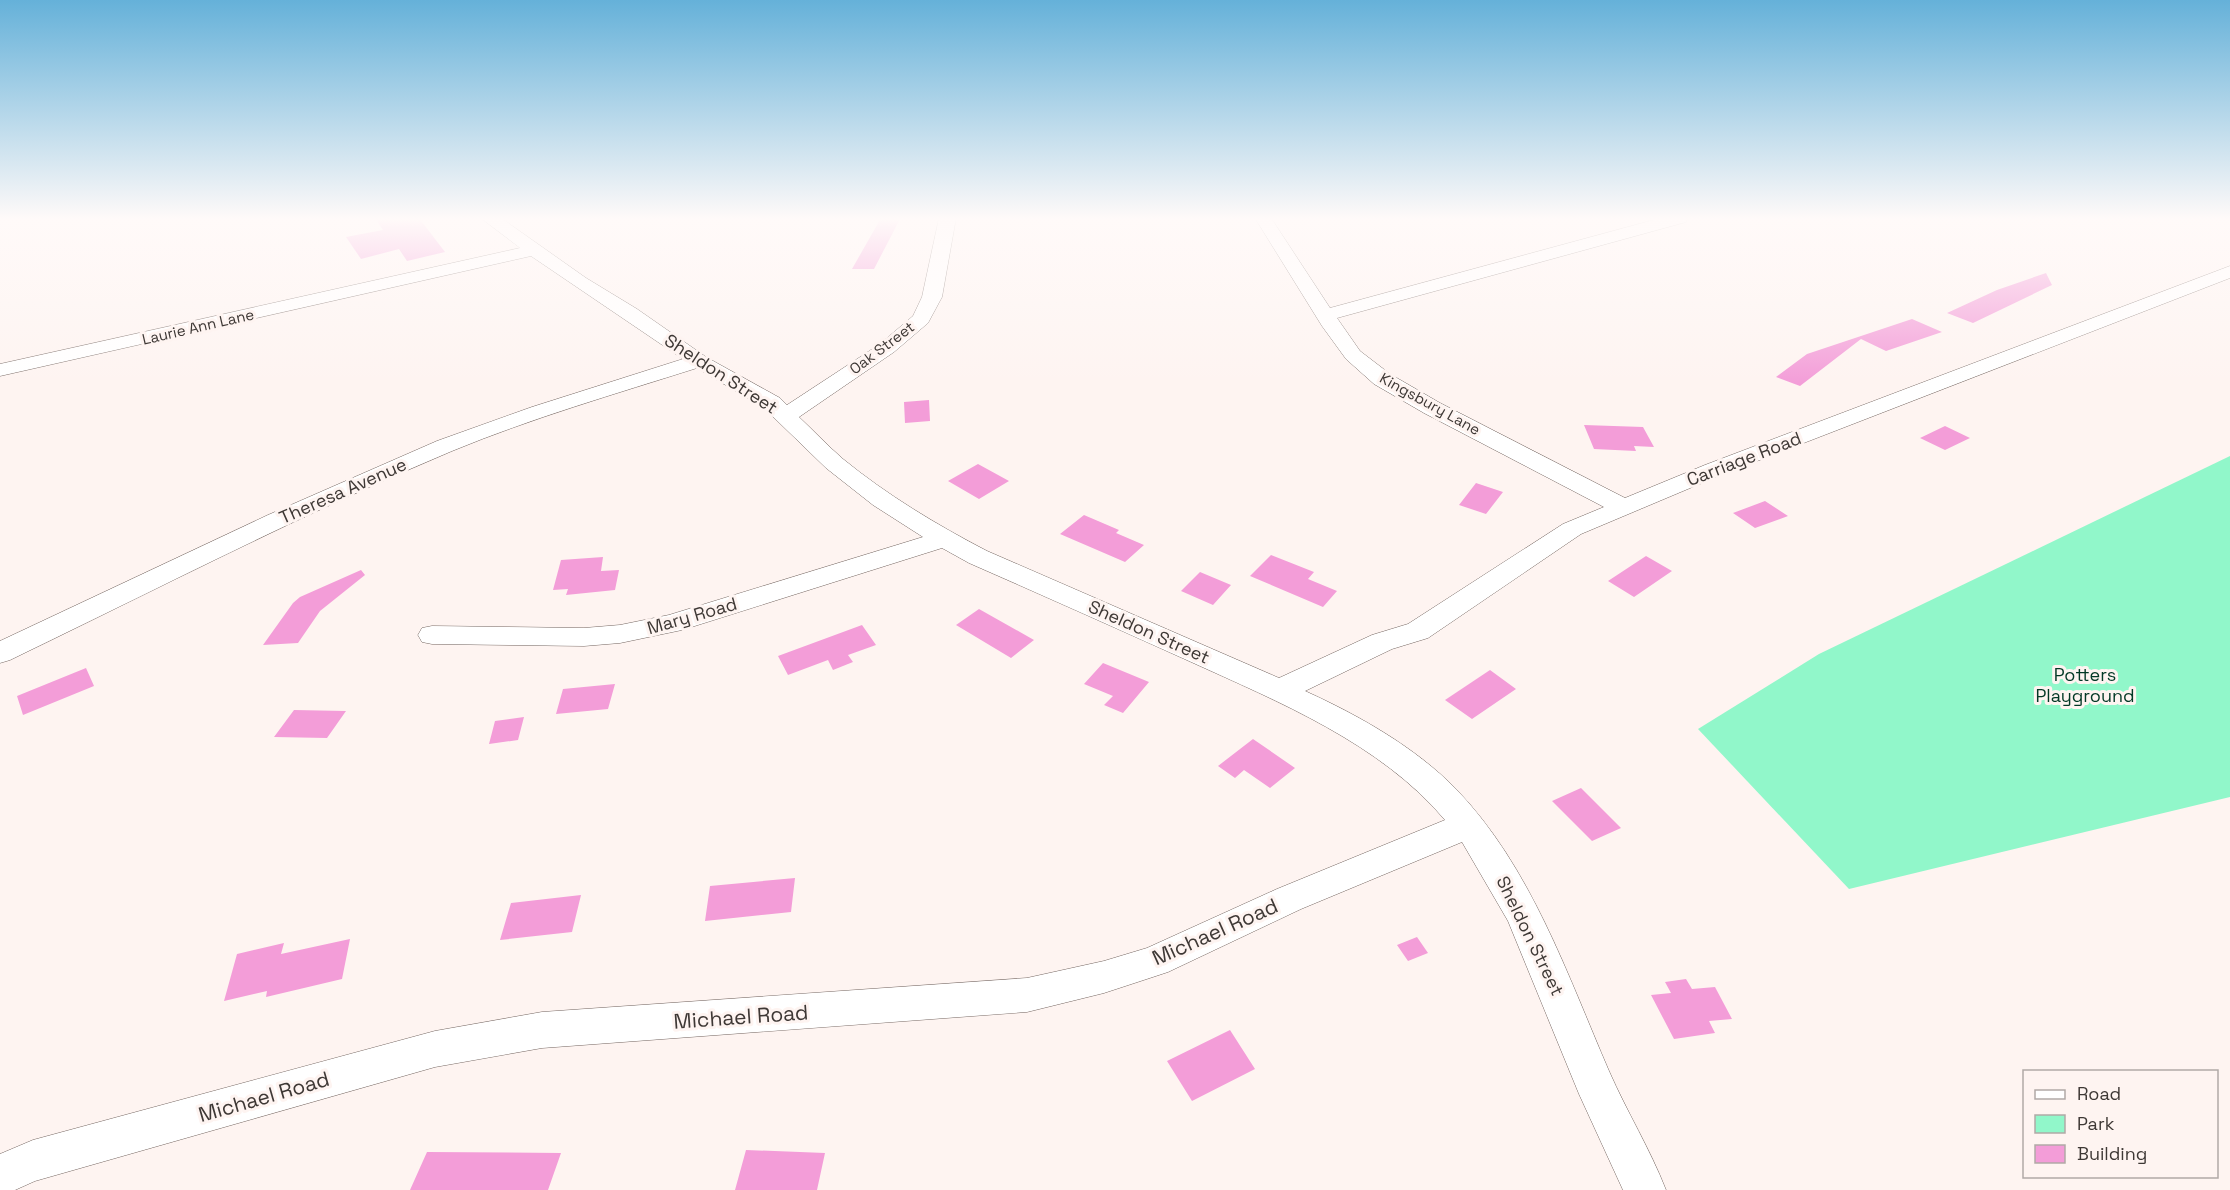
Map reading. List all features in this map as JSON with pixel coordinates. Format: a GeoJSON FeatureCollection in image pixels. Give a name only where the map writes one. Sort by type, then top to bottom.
{"type":"FeatureCollection","features":[{"type":"Feature","properties":{"kind":"street","name":"Laurie Ann Lane"},"geometry":{"type":"LineString","coordinates":[[0,370],[430,274]]}},
{"type":"Feature","properties":{"kind":"street","name":"Sheldon Street"},"geometry":{"type":"LineString","coordinates":[[570,274],[699,361],[772,403],[850,475],[882,500],[944,539],[978,557],[1280,690],[1363,736],[1405,764],[1440,794],[1468,825],[1522,911],[1556,984],[1593,1080],[1645,1190]]}},
{"type":"Feature","properties":{"kind":"street","name":"Oak Street"},"geometry":{"type":"LineString","coordinates":[[786,416],[887,348],[921,319],[932,297],[937,274]]}},
{"type":"Feature","properties":{"kind":"street","name":"Kingsbury Lane"},"geometry":{"type":"LineString","coordinates":[[1298,274],[1353,355],[1382,379],[1432,408],[1624,507]]}},
{"type":"Feature","properties":{"kind":"street"},"geometry":{"type":"LineString","coordinates":[[1325,315],[1477,274]]}},
{"type":"Feature","properties":{"kind":"street","name":"Carriage Road"},"geometry":{"type":"LineString","coordinates":[[1280,690],[1382,642],[1418,631],[1572,529],[1713,470],[2226,274]]}},
{"type":"Feature","properties":{"kind":"street","name":"Theresa Avenue"},"geometry":{"type":"LineString","coordinates":[[0,653],[291,514],[446,446],[521,418],[699,361]]}},
{"type":"Feature","properties":{"kind":"street","name":"Mary Road"},"geometry":{"type":"LineString","coordinates":[[432,635],[584,637],[620,634],[672,624],[944,539]]}},
{"type":"Feature","properties":{"kind":"street","name":"Michael Road"},"geometry":{"type":"LineString","coordinates":[[0,1175],[33,1161],[435,1050],[542,1030],[1027,995],[1104,977],[1155,961],[1288,899],[1468,825]]}},
{"type":"Feature","properties":{"kind":"green space","name":"Potters Playground"},"geometry":{"type":"Polygon","coordinates":[[[2230,456],[2230,797],[1849,889],[1698,729],[1819,654],[2230,456]]]}},
{"type":"Feature","properties":{"kind":"building"},"geometry":{"type":"Polygon","coordinates":[[[2044,274],[2052,285],[1973,323],[1947,313],[1997,290],[2044,274]]]}},
{"type":"Feature","properties":{"kind":"building"},"geometry":{"type":"Polygon","coordinates":[[[1912,319],[1942,332],[1886,351],[1861,339],[1800,386],[1776,377],[1807,354],[1912,319]]]}},
{"type":"Feature","properties":{"kind":"building"},"geometry":{"type":"Polygon","coordinates":[[[929,400],[930,421],[905,423],[904,402],[929,400]]]}},
{"type":"Feature","properties":{"kind":"building"},"geometry":{"type":"Polygon","coordinates":[[[1584,425],[1643,427],[1654,447],[1634,446],[1636,451],[1594,449],[1584,425]]]}},
{"type":"Feature","properties":{"kind":"building"},"geometry":{"type":"Polygon","coordinates":[[[1945,426],[1970,438],[1945,450],[1920,438],[1945,426]]]}},
{"type":"Feature","properties":{"kind":"building"},"geometry":{"type":"Polygon","coordinates":[[[978,464],[1009,481],[979,499],[948,481],[978,464]]]}},
{"type":"Feature","properties":{"kind":"building"},"geometry":{"type":"Polygon","coordinates":[[[1476,483],[1503,492],[1486,514],[1459,505],[1476,483]]]}},
{"type":"Feature","properties":{"kind":"building"},"geometry":{"type":"Polygon","coordinates":[[[1765,501],[1788,516],[1755,528],[1733,513],[1765,501]]]}},
{"type":"Feature","properties":{"kind":"building"},"geometry":{"type":"Polygon","coordinates":[[[1084,515],[1119,530],[1116,533],[1144,545],[1125,562],[1060,534],[1084,515]]]}},
{"type":"Feature","properties":{"kind":"building"},"geometry":{"type":"Polygon","coordinates":[[[1271,555],[1314,572],[1308,579],[1337,591],[1323,607],[1250,576],[1271,555]]]}},
{"type":"Feature","properties":{"kind":"building"},"geometry":{"type":"Polygon","coordinates":[[[1646,556],[1672,571],[1634,597],[1608,581],[1646,556]]]}},
{"type":"Feature","properties":{"kind":"building"},"geometry":{"type":"Polygon","coordinates":[[[603,557],[601,571],[619,570],[615,590],[566,595],[568,589],[553,590],[561,560],[603,557]]]}},
{"type":"Feature","properties":{"kind":"building"},"geometry":{"type":"Polygon","coordinates":[[[361,570],[365,575],[320,611],[298,643],[263,645],[293,603],[300,597],[361,570]]]}},
{"type":"Feature","properties":{"kind":"building"},"geometry":{"type":"Polygon","coordinates":[[[1200,572],[1231,585],[1213,605],[1181,591],[1200,572]]]}},
{"type":"Feature","properties":{"kind":"building"},"geometry":{"type":"Polygon","coordinates":[[[979,609],[1034,640],[1011,658],[956,625],[979,609]]]}},
{"type":"Feature","properties":{"kind":"building"},"geometry":{"type":"Polygon","coordinates":[[[862,625],[876,645],[848,655],[853,662],[833,670],[828,660],[788,675],[778,656],[862,625]]]}},
{"type":"Feature","properties":{"kind":"building"},"geometry":{"type":"Polygon","coordinates":[[[1103,663],[1149,682],[1123,713],[1104,705],[1113,696],[1084,684],[1103,663]]]}},
{"type":"Feature","properties":{"kind":"building"},"geometry":{"type":"Polygon","coordinates":[[[86,668],[94,686],[23,715],[17,696],[86,668]]]}},
{"type":"Feature","properties":{"kind":"building"},"geometry":{"type":"Polygon","coordinates":[[[1490,670],[1516,689],[1472,719],[1445,700],[1490,670]]]}},
{"type":"Feature","properties":{"kind":"building"},"geometry":{"type":"Polygon","coordinates":[[[615,684],[608,709],[556,714],[563,689],[615,684]]]}},
{"type":"Feature","properties":{"kind":"building"},"geometry":{"type":"Polygon","coordinates":[[[294,710],[346,711],[327,738],[274,737],[294,710]]]}},
{"type":"Feature","properties":{"kind":"building"},"geometry":{"type":"Polygon","coordinates":[[[524,717],[518,740],[489,744],[495,721],[524,717]]]}},
{"type":"Feature","properties":{"kind":"building"},"geometry":{"type":"Polygon","coordinates":[[[1253,739],[1295,768],[1270,788],[1244,770],[1235,778],[1218,766],[1253,739]]]}},
{"type":"Feature","properties":{"kind":"building"},"geometry":{"type":"Polygon","coordinates":[[[1581,788],[1621,828],[1592,841],[1552,801],[1581,788]]]}},
{"type":"Feature","properties":{"kind":"building"},"geometry":{"type":"Polygon","coordinates":[[[795,878],[791,912],[705,921],[710,886],[795,878]]]}},
{"type":"Feature","properties":{"kind":"building"},"geometry":{"type":"Polygon","coordinates":[[[581,895],[572,932],[500,940],[511,903],[581,895]]]}},
{"type":"Feature","properties":{"kind":"building"},"geometry":{"type":"Polygon","coordinates":[[[1417,937],[1428,953],[1408,961],[1397,945],[1417,937]]]}},
{"type":"Feature","properties":{"kind":"building"},"geometry":{"type":"Polygon","coordinates":[[[350,939],[342,979],[266,997],[267,991],[224,1001],[237,954],[284,943],[281,954],[350,939]]]}},
{"type":"Feature","properties":{"kind":"building"},"geometry":{"type":"Polygon","coordinates":[[[1686,979],[1692,989],[1715,987],[1732,1019],[1709,1021],[1715,1033],[1674,1039],[1651,995],[1671,993],[1665,982],[1686,979]]]}},
{"type":"Feature","properties":{"kind":"building"},"geometry":{"type":"Polygon","coordinates":[[[1230,1030],[1255,1069],[1192,1101],[1167,1061],[1230,1030]]]}},
{"type":"Feature","properties":{"kind":"building"},"geometry":{"type":"Polygon","coordinates":[[[746,1150],[825,1153],[817,1190],[735,1190],[746,1150]]]}},
{"type":"Feature","properties":{"kind":"building"},"geometry":{"type":"Polygon","coordinates":[[[427,1152],[561,1153],[548,1190],[410,1190],[427,1152]]]}}]}
